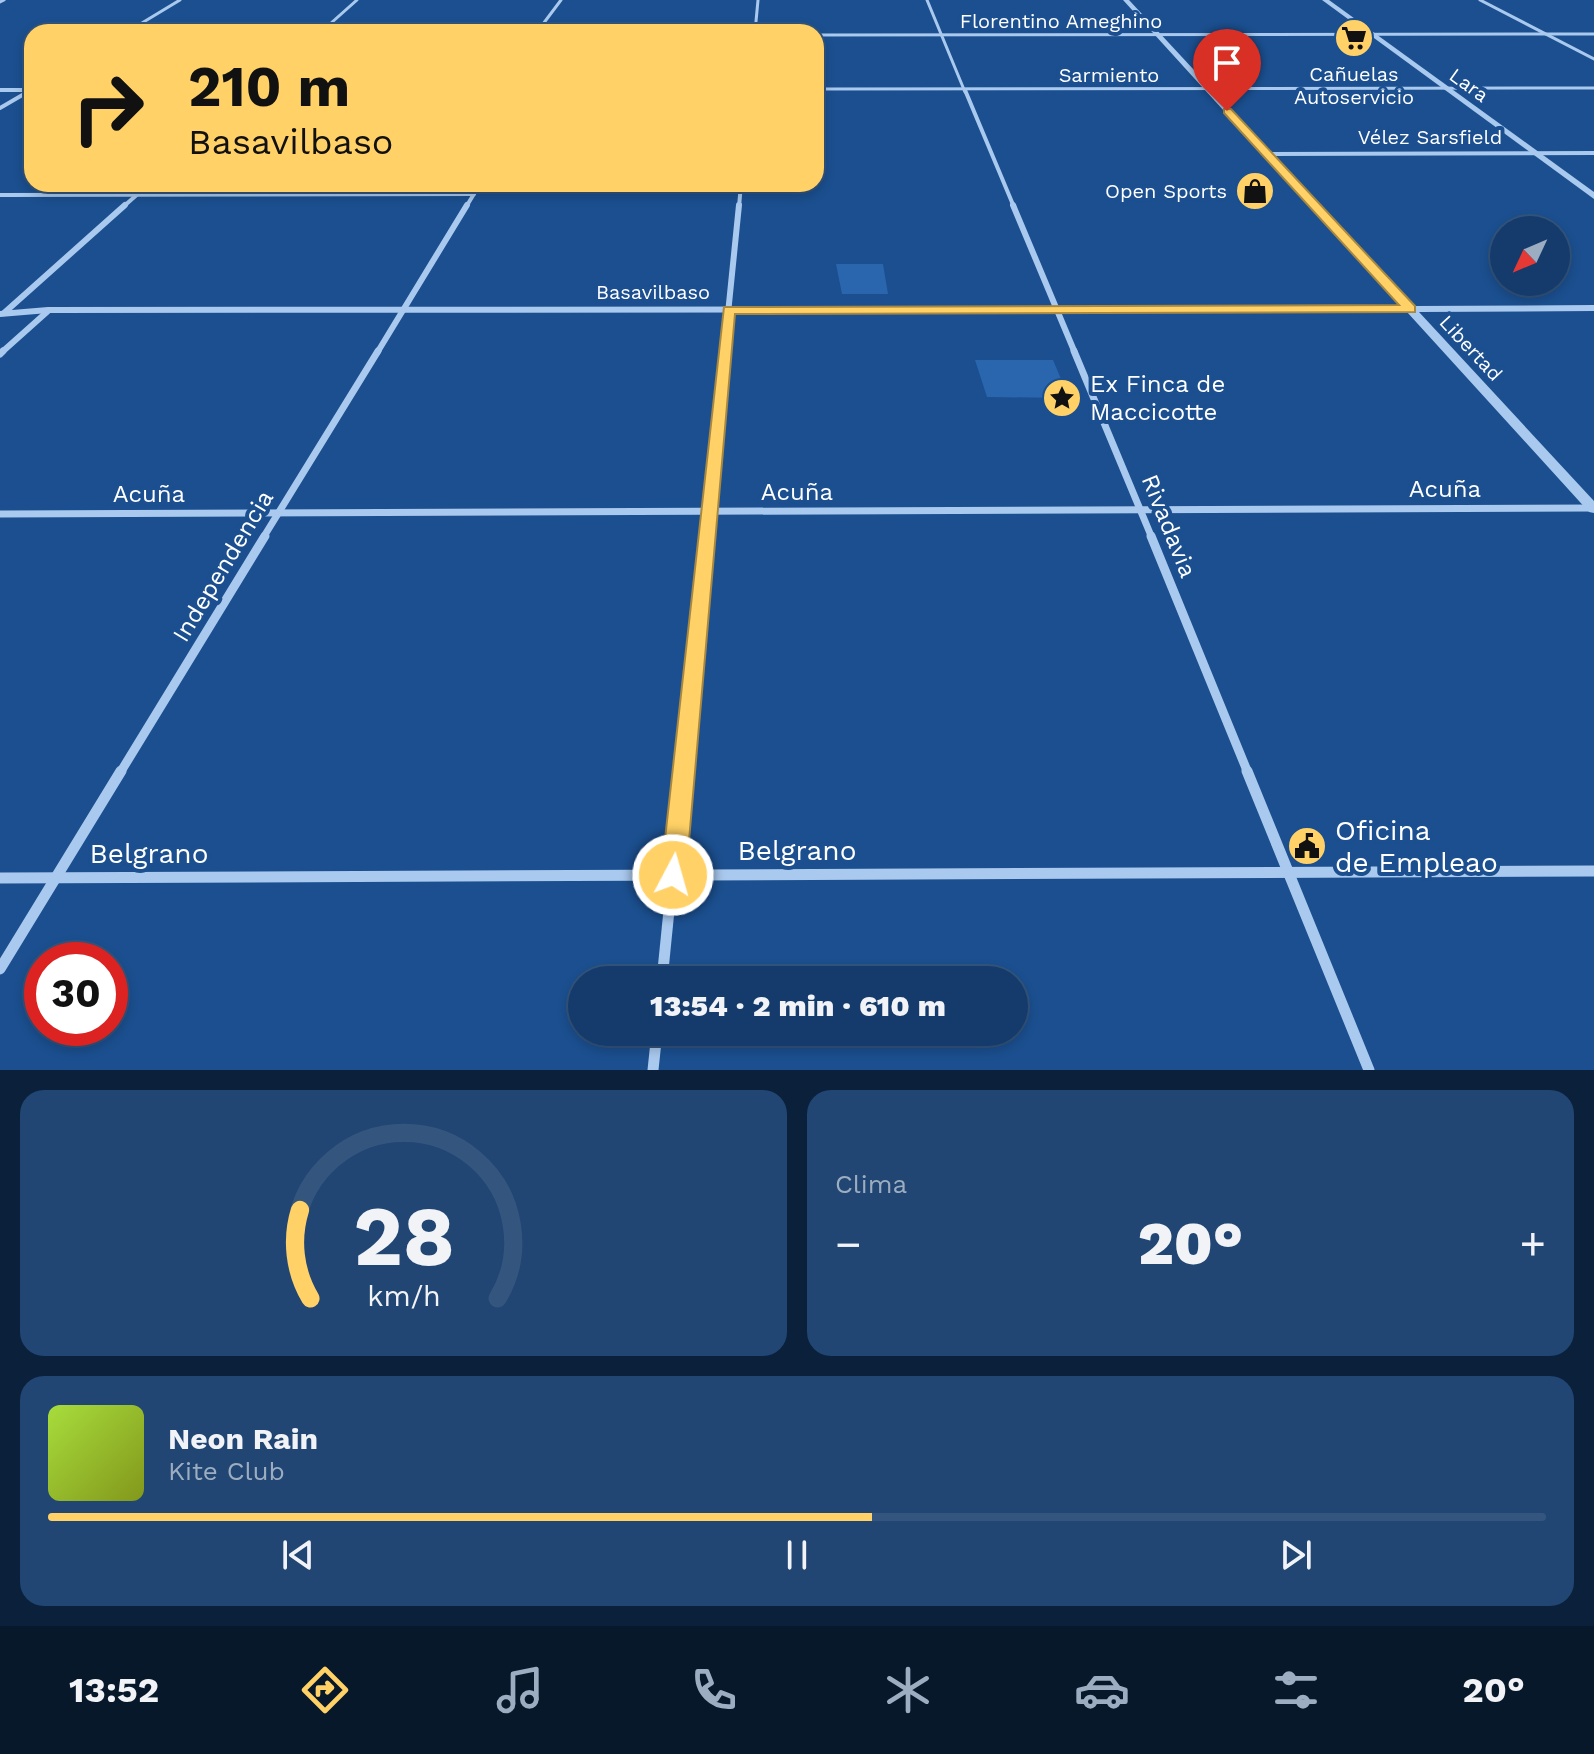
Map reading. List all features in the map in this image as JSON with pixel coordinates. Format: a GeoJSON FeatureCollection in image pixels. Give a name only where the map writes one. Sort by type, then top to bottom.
{"type":"FeatureCollection","features":[{"type":"Feature","properties":{"kind":"street"},"geometry":{"type":"LineString","coordinates":[[140,24],[180,0]]}},
{"type":"Feature","properties":{"kind":"street"},"geometry":{"type":"LineString","coordinates":[[330,24],[357,0]]}},
{"type":"Feature","properties":{"kind":"street"},"geometry":{"type":"LineString","coordinates":[[543,24],[561,0]]}},
{"type":"Feature","properties":{"kind":"street"},"geometry":{"type":"LineString","coordinates":[[756,24],[758,0]]}},
{"type":"Feature","properties":{"kind":"street","name":"Rivadavia"},"geometry":{"type":"LineString","coordinates":[[927,0],[1141,511],[1369,1070]]}},
{"type":"Feature","properties":{"kind":"street","name":"Libertad"},"geometry":{"type":"LineString","coordinates":[[1126,0],[1594,508]]}},
{"type":"Feature","properties":{"kind":"street","name":"Lara"},"geometry":{"type":"LineString","coordinates":[[1325,0],[1594,196]]}},
{"type":"Feature","properties":{"kind":"street"},"geometry":{"type":"LineString","coordinates":[[1480,0],[1594,59]]}},
{"type":"Feature","properties":{"kind":"street","name":"Florentino Ameghino"},"geometry":{"type":"LineString","coordinates":[[824,35],[1594,34]]}},
{"type":"Feature","properties":{"kind":"street","name":"Sarmiento"},"geometry":{"type":"LineString","coordinates":[[824,89],[1594,88]]}},
{"type":"Feature","properties":{"kind":"street"},"geometry":{"type":"LineString","coordinates":[[0,90],[24,90]]}},
{"type":"Feature","properties":{"kind":"street"},"geometry":{"type":"LineString","coordinates":[[0,108],[24,94]]}},
{"type":"Feature","properties":{"kind":"street","name":"Vélez Sarsfield"},"geometry":{"type":"LineString","coordinates":[[1266,154],[1594,153]]}},
{"type":"Feature","properties":{"kind":"street"},"geometry":{"type":"LineString","coordinates":[[2,314],[140,192]]}},
{"type":"Feature","properties":{"kind":"street"},"geometry":{"type":"LineString","coordinates":[[663,966],[711,513],[740,192]]}},
{"type":"Feature","properties":{"kind":"street"},"geometry":{"type":"LineString","coordinates":[[0,195],[474,194]]}},
{"type":"Feature","properties":{"kind":"street","name":"Independencia"},"geometry":{"type":"LineString","coordinates":[[0,969],[474,194]]}},
{"type":"Feature","properties":{"kind":"street","name":"Basavilbaso"},"geometry":{"type":"LineString","coordinates":[[2,314],[48,310],[1594,308]]}},
{"type":"Feature","properties":{"kind":"street"},"geometry":{"type":"LineString","coordinates":[[0,354],[48,310]]}},
{"type":"Feature","properties":{"kind":"street","name":"Acuña"},"geometry":{"type":"LineString","coordinates":[[0,514],[1594,508]]}},
{"type":"Feature","properties":{"kind":"street","name":"Belgrano"},"geometry":{"type":"LineString","coordinates":[[0,878],[1594,871]]}},
{"type":"Feature","properties":{"kind":"street"},"geometry":{"type":"LineString","coordinates":[[653,1070],[656,1046]]}},
{"type":"Feature","properties":{"kind":"building"},"geometry":{"type":"Polygon","coordinates":[[[836,264],[883,264],[888,294],[842,294],[836,264]]]}},
{"type":"Feature","properties":{"kind":"building"},"geometry":{"type":"Polygon","coordinates":[[[975,360],[1053,360],[1069,398],[987,397],[975,360]]]}},
{"type":"Feature","properties":{"kind":"place","name":"Cañuelas Autoservicio"},"geometry":{"type":"Point","coordinates":[1354,38]}},
{"type":"Feature","properties":{"kind":"place","name":"Open Sports"},"geometry":{"type":"Point","coordinates":[1255,191]}},
{"type":"Feature","properties":{"kind":"place","name":"Ex Finca de Maccicotte"},"geometry":{"type":"Point","coordinates":[1062,398]}},
{"type":"Feature","properties":{"kind":"place","name":"Oficina de Empleao"},"geometry":{"type":"Point","coordinates":[1307,846]}},
{"type":"Feature","properties":{"kind":"route"},"geometry":{"type":"LineString","coordinates":[[673,875],[729,310],[1410,309],[1227,111]]}}]}
